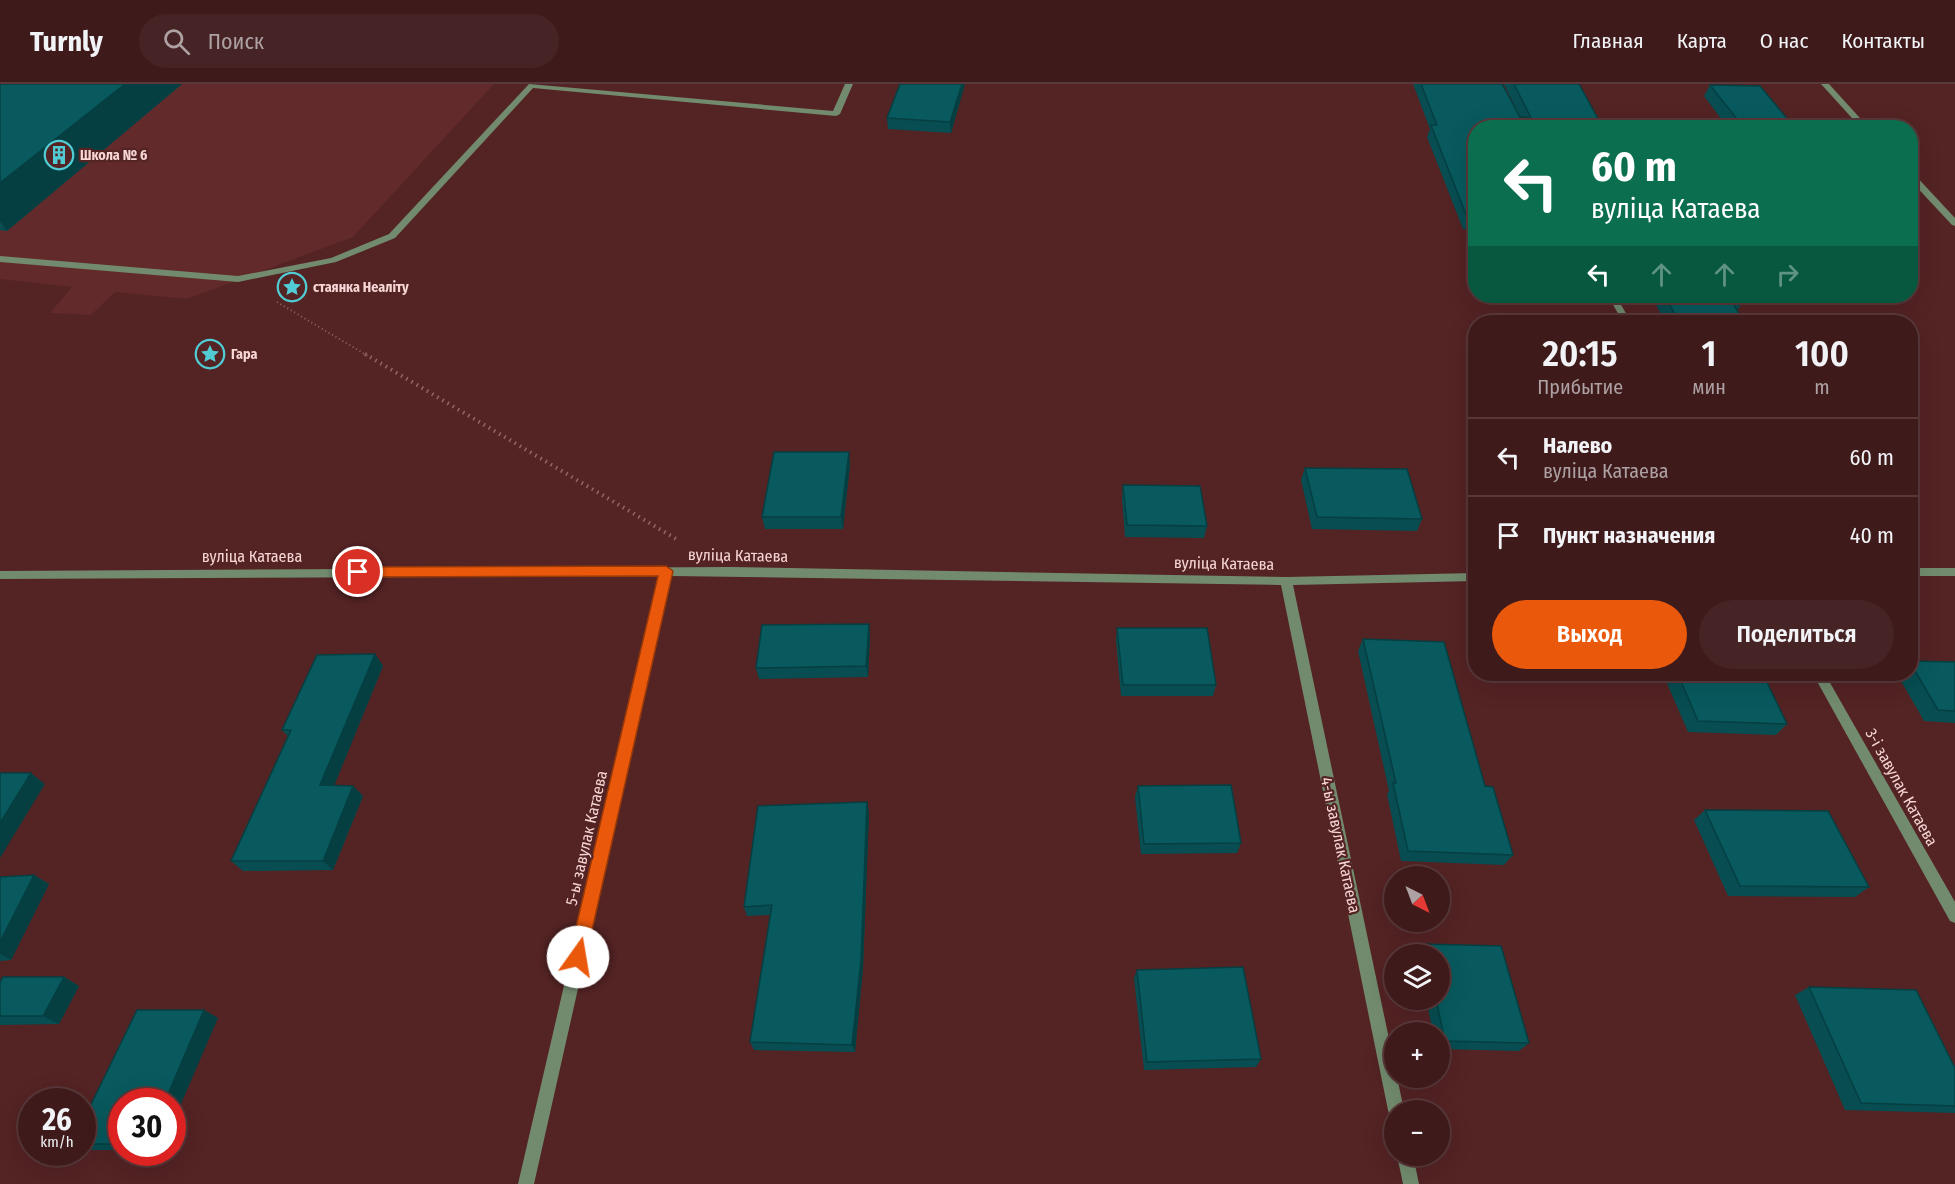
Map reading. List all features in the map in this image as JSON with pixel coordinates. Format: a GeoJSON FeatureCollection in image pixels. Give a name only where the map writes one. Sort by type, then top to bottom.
{"type":"FeatureCollection","features":[{"type":"Feature","properties":{"kind":"street"},"geometry":{"type":"LineString","coordinates":[[0,259],[238,279],[333,260],[392,236],[532,85],[836,114],[849,84]]}},
{"type":"Feature","properties":{"kind":"street"},"geometry":{"type":"LineString","coordinates":[[1825,84],[1859,120]]}},
{"type":"Feature","properties":{"kind":"street"},"geometry":{"type":"LineString","coordinates":[[1918,183],[1955,223]]}},
{"type":"Feature","properties":{"kind":"street","name":"вуліца Катаева"},"geometry":{"type":"LineString","coordinates":[[0,575],[666,571],[1286,580],[1468,577]]}},
{"type":"Feature","properties":{"kind":"street","name":"5-ы завулак Катаева"},"geometry":{"type":"LineString","coordinates":[[526,1184],[666,571]]}},
{"type":"Feature","properties":{"kind":"street"},"geometry":{"type":"LineString","coordinates":[[1918,572],[1955,572]]}},
{"type":"Feature","properties":{"kind":"street","name":"4-ы завулак Катаева"},"geometry":{"type":"LineString","coordinates":[[1286,580],[1394,1100]]}},
{"type":"Feature","properties":{"kind":"street","name":"3-і завулак Катаева"},"geometry":{"type":"LineString","coordinates":[[1823,681],[1955,916]]}},
{"type":"Feature","properties":{"kind":"street"},"geometry":{"type":"LineString","coordinates":[[1407,1166],[1411,1184]]}},
{"type":"Feature","properties":{"kind":"path"},"geometry":{"type":"LineString","coordinates":[[238,279],[679,540]]}},
{"type":"Feature","properties":{"kind":"shaded area"},"geometry":{"type":"Polygon","coordinates":[[[0,84],[494,84],[353,237],[187,299],[115,292],[91,315],[50,313],[72,287],[0,279],[0,84]]]}},
{"type":"Feature","properties":{"kind":"building"},"geometry":{"type":"Polygon","coordinates":[[[0,84],[125,84],[0,183],[0,84]]]}},
{"type":"Feature","properties":{"kind":"building"},"geometry":{"type":"Polygon","coordinates":[[[900,84],[962,84],[950,122],[887,118],[900,84]]]}},
{"type":"Feature","properties":{"kind":"building"},"geometry":{"type":"Polygon","coordinates":[[[1421,84],[1502,84],[1520,117],[1531,118],[1514,84],[1579,84],[1599,120],[1468,120],[1468,217],[1431,125],[1437,125],[1421,84]]]}},
{"type":"Feature","properties":{"kind":"building"},"geometry":{"type":"Polygon","coordinates":[[[1710,85],[1760,86],[1788,120],[1738,120],[1710,85]]]}},
{"type":"Feature","properties":{"kind":"building"},"geometry":{"type":"Polygon","coordinates":[[[1669,303],[1733,303],[1740,315],[1675,315],[1669,303]]]}},
{"type":"Feature","properties":{"kind":"building"},"geometry":{"type":"Polygon","coordinates":[[[774,452],[849,452],[841,517],[762,517],[774,452]]]}},
{"type":"Feature","properties":{"kind":"building"},"geometry":{"type":"Polygon","coordinates":[[[1305,468],[1407,469],[1422,519],[1317,517],[1305,468]]]}},
{"type":"Feature","properties":{"kind":"building"},"geometry":{"type":"Polygon","coordinates":[[[1123,485],[1200,486],[1207,526],[1127,525],[1123,485]]]}},
{"type":"Feature","properties":{"kind":"building"},"geometry":{"type":"Polygon","coordinates":[[[869,624],[866,666],[756,668],[762,625],[869,624]]]}},
{"type":"Feature","properties":{"kind":"building"},"geometry":{"type":"Polygon","coordinates":[[[1117,628],[1207,628],[1216,685],[1123,685],[1117,628]]]}},
{"type":"Feature","properties":{"kind":"building"},"geometry":{"type":"Polygon","coordinates":[[[1363,639],[1444,642],[1485,786],[1493,787],[1513,855],[1408,851],[1393,783],[1396,783],[1363,639]]]}},
{"type":"Feature","properties":{"kind":"building"},"geometry":{"type":"Polygon","coordinates":[[[375,654],[320,785],[353,786],[323,861],[231,861],[291,730],[282,730],[317,655],[375,654]]]}},
{"type":"Feature","properties":{"kind":"building"},"geometry":{"type":"Polygon","coordinates":[[[1918,661],[1955,662],[1955,711],[1938,710],[1918,676],[1918,661]]]}},
{"type":"Feature","properties":{"kind":"building"},"geometry":{"type":"Polygon","coordinates":[[[1681,681],[1766,681],[1787,724],[1698,721],[1681,681]]]}},
{"type":"Feature","properties":{"kind":"building"},"geometry":{"type":"Polygon","coordinates":[[[0,773],[31,773],[0,823],[0,773]]]}},
{"type":"Feature","properties":{"kind":"building"},"geometry":{"type":"Polygon","coordinates":[[[1231,785],[1241,843],[1144,844],[1138,786],[1231,785]]]}},
{"type":"Feature","properties":{"kind":"building"},"geometry":{"type":"Polygon","coordinates":[[[867,802],[861,960],[852,1045],[750,1042],[772,905],[744,907],[758,806],[867,802]]]}},
{"type":"Feature","properties":{"kind":"building"},"geometry":{"type":"Polygon","coordinates":[[[1705,810],[1828,811],[1869,887],[1740,886],[1705,810]]]}},
{"type":"Feature","properties":{"kind":"building"},"geometry":{"type":"Polygon","coordinates":[[[34,875],[0,942],[0,877],[34,875]]]}},
{"type":"Feature","properties":{"kind":"building"},"geometry":{"type":"Polygon","coordinates":[[[1450,945],[1501,946],[1529,1043],[1450,1041],[1450,1022],[1441,1022],[1438,1010],[1450,1010],[1450,945]]]}},
{"type":"Feature","properties":{"kind":"building"},"geometry":{"type":"Polygon","coordinates":[[[1243,967],[1261,1059],[1147,1062],[1137,970],[1243,967]]]}},
{"type":"Feature","properties":{"kind":"building"},"geometry":{"type":"Polygon","coordinates":[[[3,977],[64,977],[43,1016],[0,1016],[0,982],[3,977]]]}},
{"type":"Feature","properties":{"kind":"building"},"geometry":{"type":"Polygon","coordinates":[[[1809,987],[1916,990],[1955,1068],[1955,1106],[1861,1103],[1809,987]]]}},
{"type":"Feature","properties":{"kind":"building"},"geometry":{"type":"Polygon","coordinates":[[[137,1010],[204,1010],[171,1088],[108,1088],[108,1144],[96,1144],[96,1094],[137,1010]]]}},
{"type":"Feature","properties":{"kind":"place","name":"Школа № 6"},"geometry":{"type":"Point","coordinates":[59,155]}},
{"type":"Feature","properties":{"kind":"place","name":"стаянка Неаліту"},"geometry":{"type":"Point","coordinates":[292,287]}},
{"type":"Feature","properties":{"kind":"place","name":"Гара"},"geometry":{"type":"Point","coordinates":[210,354]}},
{"type":"Feature","properties":{"kind":"route"},"geometry":{"type":"LineString","coordinates":[[358,572],[666,571],[578,957]]}}]}
